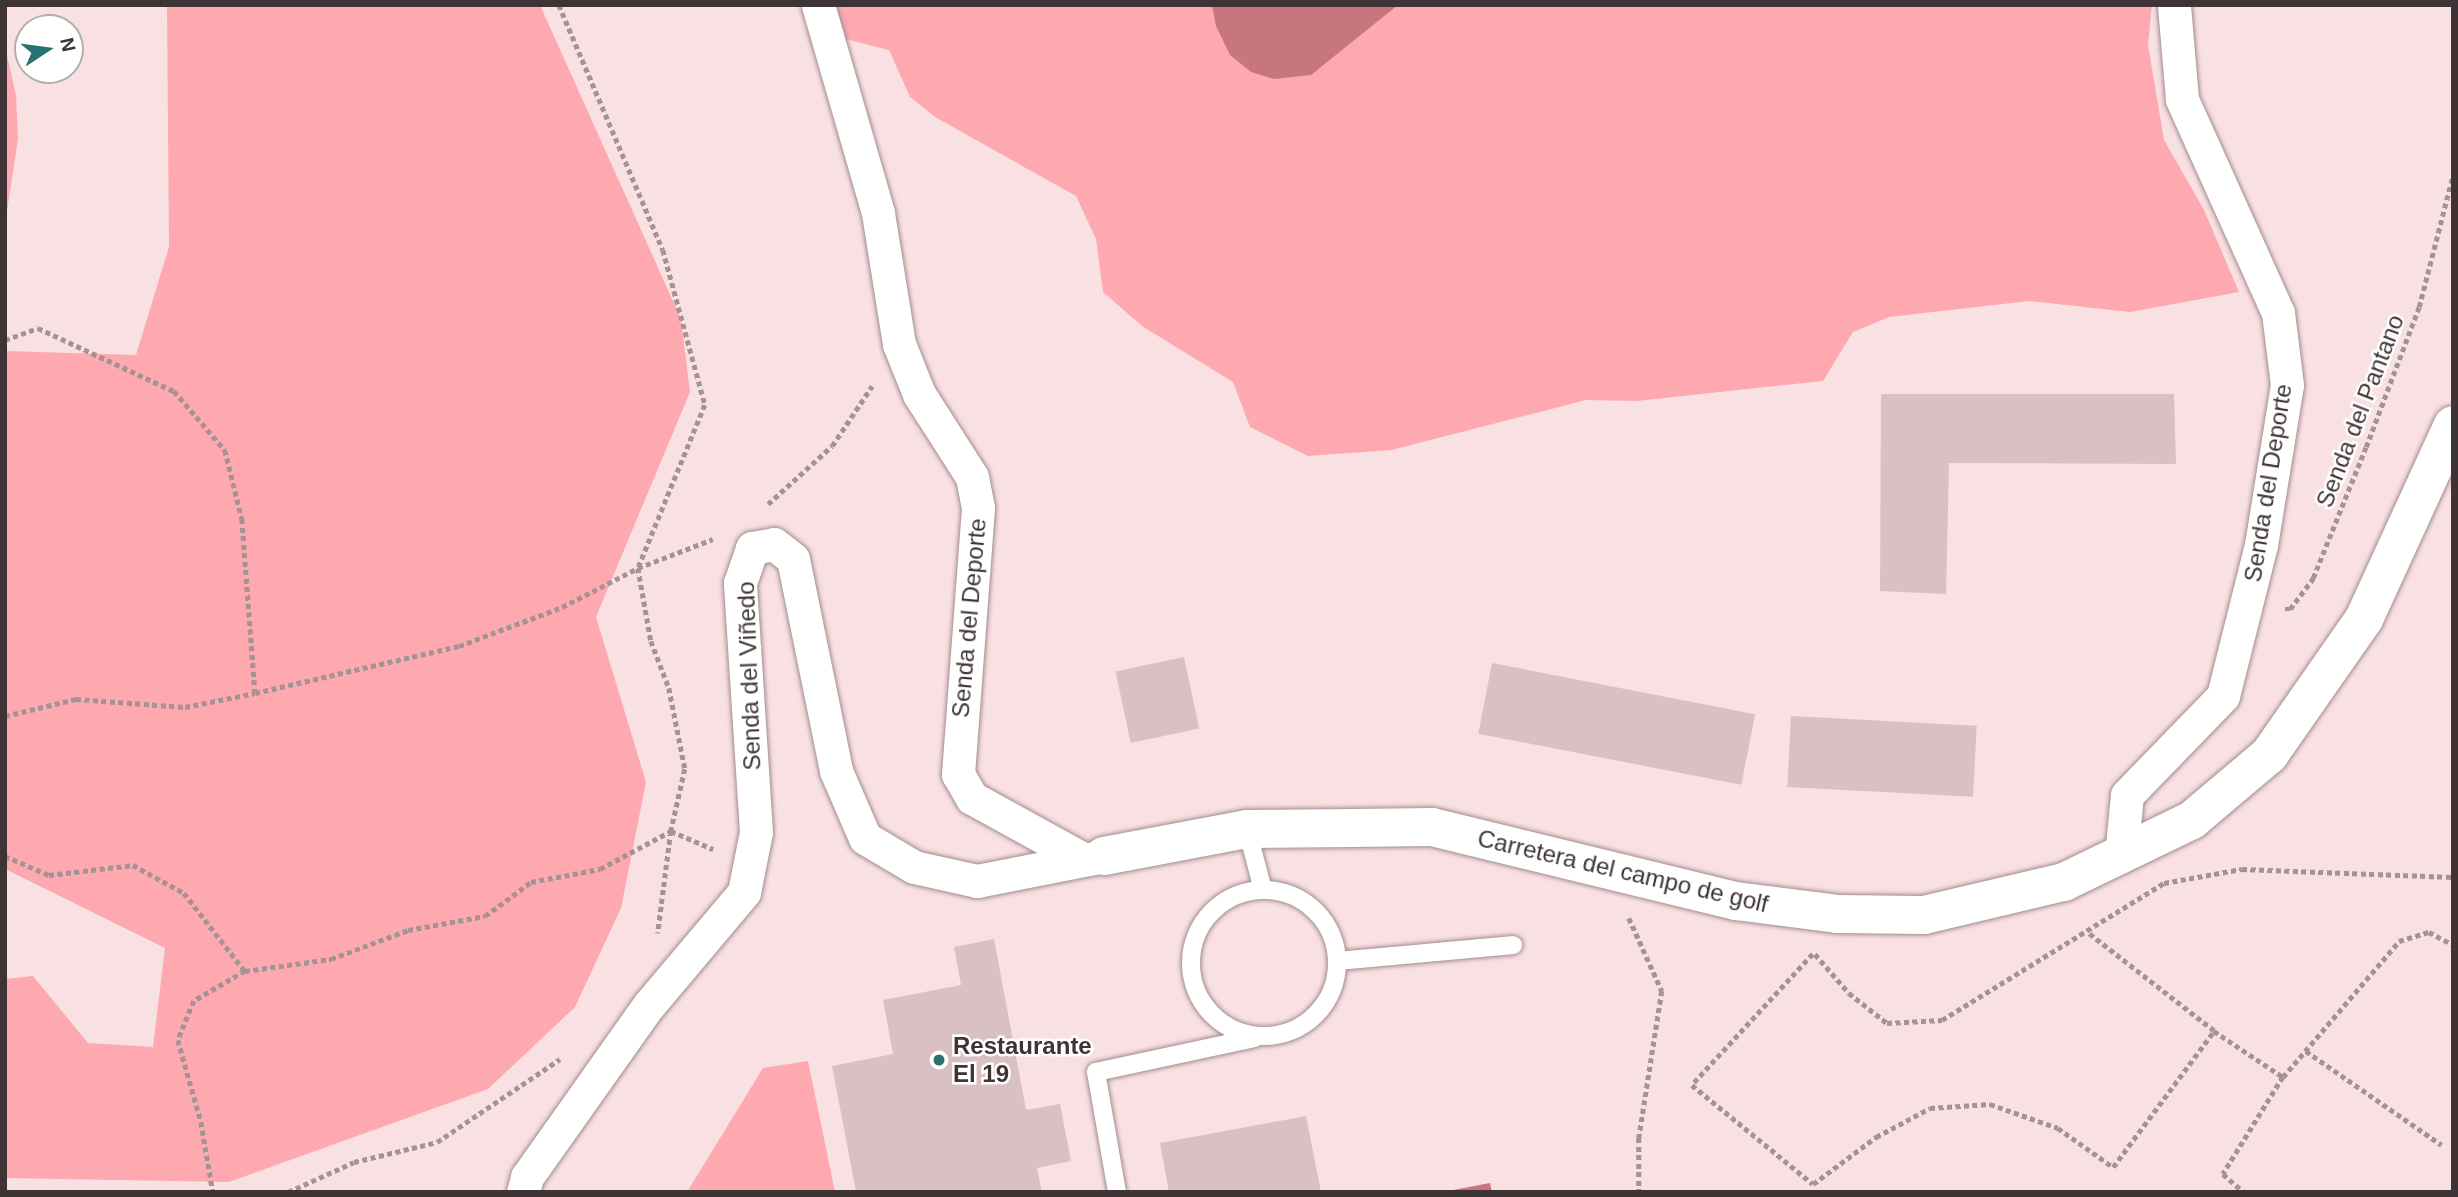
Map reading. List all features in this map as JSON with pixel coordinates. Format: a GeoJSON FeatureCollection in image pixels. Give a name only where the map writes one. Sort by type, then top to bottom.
{"type":"FeatureCollection","features":[{"type":"Feature","properties":{"kind":"street","name":"Senda del Deporte"},"geometry":{"type":"LineString","coordinates":[[818,5],[878,213],[904,358],[919,394],[972,477],[978,508],[958,774],[972,798],[1093,857]]}},
{"type":"Feature","properties":{"kind":"street","name":"Senda del Deporte"},"geometry":{"type":"LineString","coordinates":[[2121,856],[2127,796],[2222,696],[2246,610],[2287,386],[2278,313],[2182,99],[2174,5]]}},
{"type":"Feature","properties":{"kind":"street","name":"Carretera del campo de golf"},"geometry":{"type":"LineString","coordinates":[[1093,857],[1247,829],[1432,827],[1607,870],[1776,906],[1837,914],[1924,915],[2064,883],[2192,820],[2269,755],[2364,620],[2453,425]]}},
{"type":"Feature","properties":{"kind":"street","name":"Senda del Viñedo"},"geometry":{"type":"LineString","coordinates":[[523,1192],[527,1177],[649,1005],[744,892],[752,866],[756,832],[740,583],[745,539],[774,544],[793,559],[836,771],[865,838],[914,867],[977,881],[1093,857]]}},
{"type":"Feature","properties":{"kind":"lane"},"geometry":{"type":"LineString","coordinates":[[1247,829],[1263,890]]}},
{"type":"Feature","properties":{"kind":"lane"},"geometry":{"type":"LineString","coordinates":[[1117,1192],[1096,1072],[1295,1030],[1324,1007],[1335,985],[1338,961],[1334,938],[1306,902],[1263,890],[1238,894],[1217,907],[1200,926],[1192,950],[1191,975],[1199,998],[1225,1025],[1260,1037]]}},
{"type":"Feature","properties":{"kind":"lane"},"geometry":{"type":"LineString","coordinates":[[1338,961],[1513,945]]}},
{"type":"Feature","properties":{"kind":"path"},"geometry":{"type":"LineString","coordinates":[[559,5],[663,250],[705,404],[638,568],[651,641],[669,688],[685,769],[671,831],[657,939]]}},
{"type":"Feature","properties":{"kind":"path","name":"Senda del Pantano"},"geometry":{"type":"LineString","coordinates":[[2246,610],[2290,609],[2313,578],[2419,307],[2453,174]]}},
{"type":"Feature","properties":{"kind":"path"},"geometry":{"type":"LineString","coordinates":[[5,340],[37,328],[174,391],[225,450],[242,519],[255,693]]}},
{"type":"Feature","properties":{"kind":"path"},"geometry":{"type":"LineString","coordinates":[[5,716],[76,699],[185,707],[459,646],[562,607],[638,568],[745,539],[832,446],[877,378],[904,358]]}},
{"type":"Feature","properties":{"kind":"path"},"geometry":{"type":"LineString","coordinates":[[671,831],[752,866]]}},
{"type":"Feature","properties":{"kind":"path"},"geometry":{"type":"LineString","coordinates":[[213,1192],[201,1122],[178,1040],[194,1001],[245,971],[331,958],[408,930],[485,916],[531,882],[600,869],[671,831]]}},
{"type":"Feature","properties":{"kind":"path"},"geometry":{"type":"LineString","coordinates":[[5,856],[49,874],[133,865],[184,893],[245,971]]}},
{"type":"Feature","properties":{"kind":"path"},"geometry":{"type":"LineString","coordinates":[[1776,906],[1849,993],[1886,1023],[1942,1020],[2088,933],[2164,883],[2242,869],[2453,877]]}},
{"type":"Feature","properties":{"kind":"path"},"geometry":{"type":"LineString","coordinates":[[1607,870],[1662,991],[1639,1138],[1639,1192]]}},
{"type":"Feature","properties":{"kind":"path"},"geometry":{"type":"LineString","coordinates":[[2244,1192],[2222,1174],[2283,1077],[2399,941],[2429,932],[2453,945]]}},
{"type":"Feature","properties":{"kind":"path"},"geometry":{"type":"LineString","coordinates":[[2088,933],[2214,1031],[2283,1077]]}},
{"type":"Feature","properties":{"kind":"path"},"geometry":{"type":"LineString","coordinates":[[1814,953],[1692,1085],[1814,1184],[1876,1137],[1930,1108],[1990,1104],[2059,1128],[2113,1167],[2214,1031]]}},
{"type":"Feature","properties":{"kind":"path"},"geometry":{"type":"LineString","coordinates":[[2306,1051],[2442,1145]]}},
{"type":"Feature","properties":{"kind":"path"},"geometry":{"type":"LineString","coordinates":[[288,1192],[354,1162],[437,1142],[562,1058]]}},
{"type":"Feature","properties":{"kind":"path"},"geometry":{"type":"LineString","coordinates":[[1988,1192],[2010,1192]]}},
{"type":"Feature","properties":{"kind":"shaded area"},"geometry":{"type":"Polygon","coordinates":[[[167,5],[540,5],[681,319],[690,392],[596,617],[646,782],[621,908],[575,1007],[488,1089],[229,1182],[5,1178],[5,979],[33,976],[88,1043],[153,1047],[165,948],[5,869],[5,351],[136,355],[169,247],[167,5]]]}},
{"type":"Feature","properties":{"kind":"shaded area"},"geometry":{"type":"Polygon","coordinates":[[[836,5],[2152,5],[2148,45],[2164,140],[2204,210],[2239,292],[2130,312],[2029,301],[1889,317],[1853,332],[1823,381],[1636,401],[1586,400],[1391,450],[1308,456],[1250,427],[1233,382],[1142,326],[1103,292],[1096,239],[1076,196],[935,117],[910,97],[889,50],[846,39],[836,5]]]}},
{"type":"Feature","properties":{"kind":"shaded area"},"geometry":{"type":"Polygon","coordinates":[[[1212,5],[1398,5],[1311,75],[1274,79],[1251,72],[1230,55],[1216,26],[1212,5]]]}},
{"type":"Feature","properties":{"kind":"shaded area"},"geometry":{"type":"Polygon","coordinates":[[[5,47],[16,95],[18,139],[5,224],[5,47]]]}},
{"type":"Feature","properties":{"kind":"shaded area"},"geometry":{"type":"Polygon","coordinates":[[[808,1061],[835,1192],[687,1192],[763,1068],[808,1061]]]}},
{"type":"Feature","properties":{"kind":"shaded area"},"geometry":{"type":"Polygon","coordinates":[[[1490,1183],[1492,1192],[1443,1192],[1490,1183]]]}},
{"type":"Feature","properties":{"kind":"building"},"geometry":{"type":"Polygon","coordinates":[[[1881,394],[2174,394],[2176,464],[1949,463],[1946,594],[1880,591],[1881,394]]]}},
{"type":"Feature","properties":{"kind":"building"},"geometry":{"type":"Polygon","coordinates":[[[1184,657],[1199,728],[1131,743],[1116,672],[1184,657]]]}},
{"type":"Feature","properties":{"kind":"building"},"geometry":{"type":"Polygon","coordinates":[[[1492,663],[1755,714],[1741,785],[1478,734],[1492,663]]]}},
{"type":"Feature","properties":{"kind":"building"},"geometry":{"type":"Polygon","coordinates":[[[1791,716],[1977,726],[1973,797],[1787,787],[1791,716]]]}},
{"type":"Feature","properties":{"kind":"building","name":"Restaurante El 19"},"geometry":{"type":"Polygon","coordinates":[[[994,939],[1026,1110],[1060,1104],[1071,1161],[1037,1168],[1042,1192],[856,1192],[832,1066],[893,1054],[883,1000],[961,985],[954,947],[994,939]]]}},
{"type":"Feature","properties":{"kind":"building"},"geometry":{"type":"Polygon","coordinates":[[[1306,1116],[1321,1192],[1169,1192],[1160,1143],[1306,1116]]]}},
{"type":"Feature","properties":{"kind":"place","name":"Restaurante El 19"},"geometry":{"type":"Point","coordinates":[939,1060]}}]}
